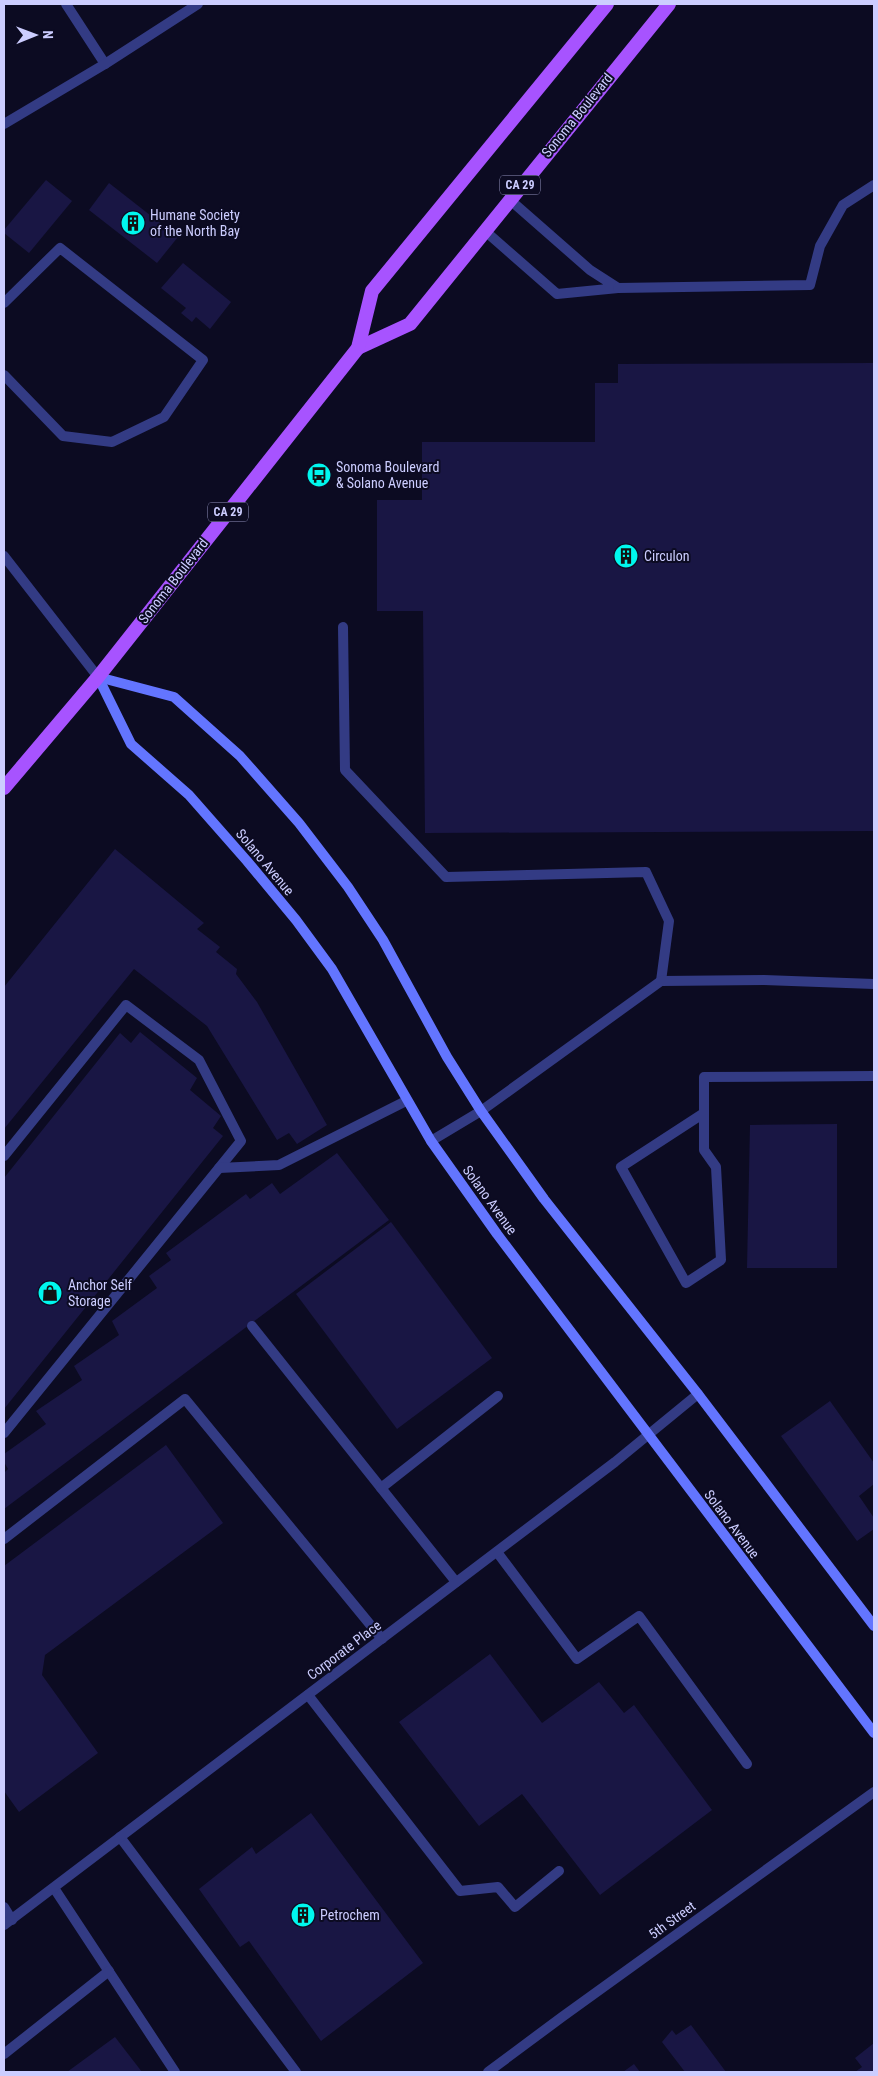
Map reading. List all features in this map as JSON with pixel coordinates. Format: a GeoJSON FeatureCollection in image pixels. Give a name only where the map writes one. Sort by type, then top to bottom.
{"type":"FeatureCollection","features":[{"type":"Feature","properties":{"kind":"main road","name":"Sonoma Boulevard"},"geometry":{"type":"LineString","coordinates":[[4,788],[98,677],[358,348],[372,291],[607,4]]}},
{"type":"Feature","properties":{"kind":"main road","name":"Sonoma Boulevard"},"geometry":{"type":"LineString","coordinates":[[358,348],[410,324],[509,199],[669,4]]}},
{"type":"Feature","properties":{"kind":"main road","name":"Solano Avenue"},"geometry":{"type":"LineString","coordinates":[[98,677],[131,744],[189,795],[296,920],[332,969],[406,1101],[431,1141],[497,1234],[874,1733]]}},
{"type":"Feature","properties":{"kind":"main road"},"geometry":{"type":"LineString","coordinates":[[98,677],[174,697],[240,756],[299,822],[348,887],[383,940],[447,1057],[481,1111],[544,1199],[698,1394],[874,1626]]}},
{"type":"Feature","properties":{"kind":"street"},"geometry":{"type":"LineString","coordinates":[[66,4],[106,64]]}},
{"type":"Feature","properties":{"kind":"street"},"geometry":{"type":"LineString","coordinates":[[4,124],[106,64],[198,4]]}},
{"type":"Feature","properties":{"kind":"street"},"geometry":{"type":"LineString","coordinates":[[484,230],[557,294],[618,288],[810,285],[820,246],[843,205],[874,185]]}},
{"type":"Feature","properties":{"kind":"street"},"geometry":{"type":"LineString","coordinates":[[509,199],[590,270],[618,288]]}},
{"type":"Feature","properties":{"kind":"street"},"geometry":{"type":"LineString","coordinates":[[4,303],[60,248],[203,360],[164,416],[112,442],[64,436],[4,375]]}},
{"type":"Feature","properties":{"kind":"street","name":"Solano Avenue"},"geometry":{"type":"LineString","coordinates":[[4,556],[98,677]]}},
{"type":"Feature","properties":{"kind":"street"},"geometry":{"type":"LineString","coordinates":[[343,627],[345,770],[446,877],[646,872],[669,921],[661,981]]}},
{"type":"Feature","properties":{"kind":"street"},"geometry":{"type":"LineString","coordinates":[[431,1141],[481,1111],[661,981],[764,980],[874,984]]}},
{"type":"Feature","properties":{"kind":"street"},"geometry":{"type":"LineString","coordinates":[[4,1156],[126,1005],[199,1060],[241,1141],[4,1433]]}},
{"type":"Feature","properties":{"kind":"street"},"geometry":{"type":"LineString","coordinates":[[704,1113],[621,1166],[686,1283],[721,1260],[716,1166],[704,1150],[704,1113],[704,1077],[874,1076]]}},
{"type":"Feature","properties":{"kind":"street"},"geometry":{"type":"LineString","coordinates":[[219,1168],[279,1165],[406,1101]]}},
{"type":"Feature","properties":{"kind":"street"},"geometry":{"type":"LineString","coordinates":[[252,1326],[456,1582]]}},
{"type":"Feature","properties":{"kind":"street","name":"Corporate Place"},"geometry":{"type":"LineString","coordinates":[[8,1923],[649,1436],[698,1394]]}},
{"type":"Feature","properties":{"kind":"street"},"geometry":{"type":"LineString","coordinates":[[381,1488],[498,1396]]}},
{"type":"Feature","properties":{"kind":"street"},"geometry":{"type":"LineString","coordinates":[[4,1539],[186,1400],[382,1638]]}},
{"type":"Feature","properties":{"kind":"street"},"geometry":{"type":"LineString","coordinates":[[496,1552],[577,1659],[639,1616],[747,1764]]}},
{"type":"Feature","properties":{"kind":"street"},"geometry":{"type":"LineString","coordinates":[[308,1695],[460,1892],[498,1887],[515,1907],[559,1871]]}},
{"type":"Feature","properties":{"kind":"street","name":"5th Street"},"geometry":{"type":"LineString","coordinates":[[488,2072],[874,1792]]}},
{"type":"Feature","properties":{"kind":"street"},"geometry":{"type":"LineString","coordinates":[[120,1837],[296,2072]]}},
{"type":"Feature","properties":{"kind":"street"},"geometry":{"type":"LineString","coordinates":[[54,1888],[175,2072]]}},
{"type":"Feature","properties":{"kind":"street"},"geometry":{"type":"LineString","coordinates":[[4,1907],[8,1923]]}},
{"type":"Feature","properties":{"kind":"street"},"geometry":{"type":"LineString","coordinates":[[4,2054],[109,1970]]}},
{"type":"Feature","properties":{"kind":"building"},"geometry":{"type":"Polygon","coordinates":[[[46,180],[72,201],[29,253],[4,233],[4,230],[46,180]]]}},
{"type":"Feature","properties":{"kind":"building","name":"Humane Society of the North Bay"},"geometry":{"type":"Polygon","coordinates":[[[109,183],[178,237],[157,263],[89,210],[109,183]]]}},
{"type":"Feature","properties":{"kind":"building"},"geometry":{"type":"Polygon","coordinates":[[[183,263],[231,302],[210,329],[196,317],[192,322],[181,313],[186,308],[161,288],[183,263]]]}},
{"type":"Feature","properties":{"kind":"building","name":"Circulon"},"geometry":{"type":"Polygon","coordinates":[[[874,363],[874,831],[425,833],[423,611],[377,611],[377,500],[422,500],[422,442],[595,442],[595,383],[618,383],[618,364],[874,363]]]}},
{"type":"Feature","properties":{"kind":"building"},"geometry":{"type":"Polygon","coordinates":[[[115,849],[204,923],[197,929],[220,947],[216,952],[237,969],[236,974],[257,1002],[327,1125],[297,1144],[289,1133],[277,1140],[207,1026],[134,969],[4,1129],[4,987],[115,849]]]}},
{"type":"Feature","properties":{"kind":"building","name":"Anchor Self Storage"},"geometry":{"type":"Polygon","coordinates":[[[140,1032],[197,1078],[190,1090],[221,1116],[213,1128],[223,1136],[4,1409],[4,1178],[120,1033],[131,1043],[140,1032]]]}},
{"type":"Feature","properties":{"kind":"building"},"geometry":{"type":"Polygon","coordinates":[[[837,1124],[837,1268],[747,1268],[750,1125],[837,1124]]]}},
{"type":"Feature","properties":{"kind":"building","name":"Anchor Self Storage"},"geometry":{"type":"Polygon","coordinates":[[[337,1153],[389,1220],[4,1509],[4,1473],[8,1469],[4,1462],[4,1454],[46,1424],[36,1411],[82,1380],[74,1366],[119,1335],[112,1321],[157,1288],[149,1276],[171,1260],[166,1253],[246,1194],[250,1199],[272,1183],[280,1194],[337,1153]]]}},
{"type":"Feature","properties":{"kind":"building"},"geometry":{"type":"Polygon","coordinates":[[[391,1222],[492,1358],[397,1429],[296,1294],[391,1222]]]}},
{"type":"Feature","properties":{"kind":"building"},"geometry":{"type":"Polygon","coordinates":[[[830,1401],[874,1463],[874,1484],[859,1496],[874,1518],[874,1529],[857,1541],[781,1436],[830,1401]]]}},
{"type":"Feature","properties":{"kind":"building"},"geometry":{"type":"Polygon","coordinates":[[[166,1445],[223,1523],[45,1655],[42,1675],[98,1753],[19,1812],[4,1791],[4,1566],[166,1445]]]}},
{"type":"Feature","properties":{"kind":"building"},"geometry":{"type":"Polygon","coordinates":[[[490,1654],[542,1723],[599,1682],[624,1713],[634,1705],[712,1810],[600,1895],[522,1794],[479,1826],[399,1722],[490,1654]]]}},
{"type":"Feature","properties":{"kind":"building","name":"Petrochem"},"geometry":{"type":"Polygon","coordinates":[[[311,1813],[423,1963],[321,2041],[249,1941],[240,1947],[199,1889],[252,1847],[256,1854],[311,1813]]]}},
{"type":"Feature","properties":{"kind":"building"},"geometry":{"type":"Polygon","coordinates":[[[691,2025],[726,2072],[685,2072],[662,2042],[672,2030],[676,2035],[691,2025]]]}},
{"type":"Feature","properties":{"kind":"building"},"geometry":{"type":"Polygon","coordinates":[[[115,2037],[142,2072],[67,2072],[115,2037]]]}},
{"type":"Feature","properties":{"kind":"building"},"geometry":{"type":"Polygon","coordinates":[[[874,2043],[874,2072],[855,2072],[862,2067],[855,2058],[874,2043]]]}},
{"type":"Feature","properties":{"kind":"building"},"geometry":{"type":"Polygon","coordinates":[[[634,2064],[640,2072],[623,2072],[634,2064]]]}},
{"type":"Feature","properties":{"kind":"place","name":"Humane Society of the North Bay"},"geometry":{"type":"Point","coordinates":[133,223]}},
{"type":"Feature","properties":{"kind":"place","name":"Sonoma Boulevard & Solano Avenue"},"geometry":{"type":"Point","coordinates":[319,475]}},
{"type":"Feature","properties":{"kind":"place","name":"Circulon"},"geometry":{"type":"Point","coordinates":[626,556]}},
{"type":"Feature","properties":{"kind":"place","name":"Anchor Self Storage"},"geometry":{"type":"Point","coordinates":[50,1293]}},
{"type":"Feature","properties":{"kind":"place","name":"Petrochem"},"geometry":{"type":"Point","coordinates":[303,1915]}}]}
